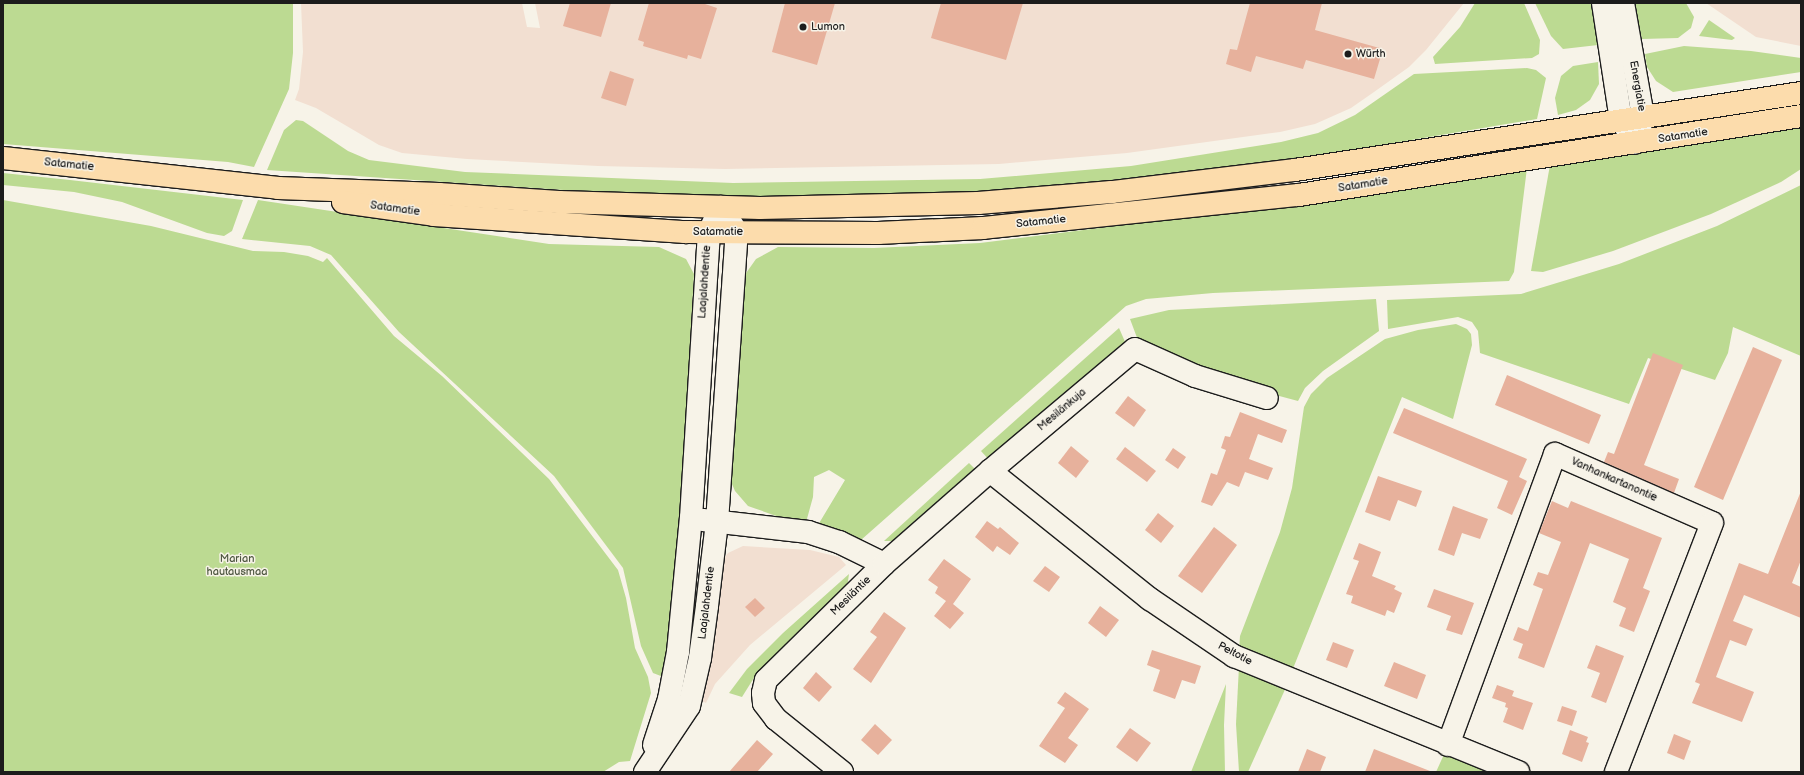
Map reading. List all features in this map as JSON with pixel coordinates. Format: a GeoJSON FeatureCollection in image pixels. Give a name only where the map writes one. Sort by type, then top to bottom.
{"type":"FeatureCollection","features":[{"type":"Feature","properties":{"kind":"main road","name":"Satamatie"},"geometry":{"type":"LineString","coordinates":[[3,158],[278,188],[721,207],[871,207],[978,203],[1112,192],[1295,170],[1801,93]]}},
{"type":"Feature","properties":{"kind":"main road","name":"Satamatie"},"geometry":{"type":"LineString","coordinates":[[278,188],[332,200],[434,214],[556,225],[709,232],[878,233],[991,227],[1299,195],[1801,116]]}},
{"type":"Feature","properties":{"kind":"street","name":"Energiatie"},"geometry":{"type":"LineString","coordinates":[[1603,3],[1621,120],[1636,143]]}},
{"type":"Feature","properties":{"kind":"street","name":"Energiatie"},"geometry":{"type":"LineString","coordinates":[[1622,3],[1643,116],[1636,143]]}},
{"type":"Feature","properties":{"kind":"street","name":"Laajalahdentie"},"geometry":{"type":"LineString","coordinates":[[644,772],[669,699],[678,652],[691,518],[709,232],[721,207]]}},
{"type":"Feature","properties":{"kind":"street"},"geometry":{"type":"LineString","coordinates":[[721,207],[737,232]]}},
{"type":"Feature","properties":{"kind":"street","name":"Laajalahdentie"},"geometry":{"type":"LineString","coordinates":[[644,772],[689,706],[700,658],[717,522],[737,232]]}},
{"type":"Feature","properties":{"kind":"street","name":"Mesilänkuja"},"geometry":{"type":"LineString","coordinates":[[884,564],[990,471],[1135,349],[1196,376],[1267,398]]}},
{"type":"Feature","properties":{"kind":"street","name":"Vanhankartanontie"},"geometry":{"type":"LineString","coordinates":[[1448,745],[1555,454],[1712,523],[1616,772]]}},
{"type":"Feature","properties":{"kind":"street","name":"Peltotie"},"geometry":{"type":"LineString","coordinates":[[990,471],[1150,599],[1234,656],[1448,745],[1518,772]]}},
{"type":"Feature","properties":{"kind":"street"},"geometry":{"type":"LineString","coordinates":[[691,518],[808,532],[839,542],[884,564]]}},
{"type":"Feature","properties":{"kind":"street","name":"Mesiläntie"},"geometry":{"type":"LineString","coordinates":[[842,772],[776,720],[764,703],[763,693],[766,680],[772,673],[884,564]]}},
{"type":"Feature","properties":{"kind":"shaded area"},"geometry":{"type":"Polygon","coordinates":[[[301,3],[522,3],[527,27],[540,28],[535,3],[1464,3],[1426,50],[1409,67],[1374,92],[1351,108],[1315,124],[1280,132],[1127,153],[999,164],[725,169],[598,166],[467,159],[402,153],[379,145],[316,108],[295,100],[299,89],[303,52],[301,3]]]}},
{"type":"Feature","properties":{"kind":"shaded area"},"geometry":{"type":"Polygon","coordinates":[[[1706,3],[1801,3],[1801,46],[1756,37],[1706,3]]]}},
{"type":"Feature","properties":{"kind":"shaded area"},"geometry":{"type":"Polygon","coordinates":[[[743,546],[810,550],[839,557],[846,565],[750,645],[715,684],[706,703],[700,700],[721,562],[728,553],[743,546]]]}},
{"type":"Feature","properties":{"kind":"green space"},"geometry":{"type":"Polygon","coordinates":[[[3,3],[293,3],[293,53],[289,89],[254,167],[228,162],[3,144],[3,3]]]}},
{"type":"Feature","properties":{"kind":"green space"},"geometry":{"type":"Polygon","coordinates":[[[1475,3],[1524,3],[1540,40],[1539,54],[1532,58],[1435,64],[1433,57],[1460,27],[1475,3]]]}},
{"type":"Feature","properties":{"kind":"green space"},"geometry":{"type":"Polygon","coordinates":[[[1535,3],[1592,3],[1598,45],[1563,49],[1551,36],[1535,3]]]}},
{"type":"Feature","properties":{"kind":"green space"},"geometry":{"type":"Polygon","coordinates":[[[1633,3],[1686,3],[1694,17],[1691,28],[1678,38],[1642,39],[1633,3]]]}},
{"type":"Feature","properties":{"kind":"green space"},"geometry":{"type":"Polygon","coordinates":[[[1709,20],[1735,38],[1732,40],[1699,36],[1709,20]]]}},
{"type":"Feature","properties":{"kind":"green space"},"geometry":{"type":"Polygon","coordinates":[[[1684,46],[1751,51],[1801,58],[1801,72],[1673,92],[1656,81],[1647,67],[1645,54],[1684,46]]]}},
{"type":"Feature","properties":{"kind":"green space"},"geometry":{"type":"Polygon","coordinates":[[[1598,62],[1599,84],[1590,100],[1576,110],[1558,115],[1555,98],[1561,76],[1573,66],[1598,62]]]}},
{"type":"Feature","properties":{"kind":"green space"},"geometry":{"type":"Polygon","coordinates":[[[1527,68],[1536,70],[1546,78],[1537,119],[1298,159],[978,195],[732,199],[593,192],[267,170],[284,130],[296,120],[303,121],[348,151],[369,160],[465,172],[733,183],[980,179],[1131,166],[1281,142],[1318,133],[1355,115],[1414,74],[1527,68]]]}},
{"type":"Feature","properties":{"kind":"green space"},"geometry":{"type":"Polygon","coordinates":[[[1801,126],[1801,169],[1781,182],[1711,214],[1613,251],[1543,272],[1531,271],[1550,165],[1801,126]]]}},
{"type":"Feature","properties":{"kind":"green space"},"geometry":{"type":"Polygon","coordinates":[[[1527,168],[1514,272],[1509,281],[1213,293],[1146,299],[1126,306],[861,540],[818,525],[845,480],[829,470],[814,477],[813,497],[805,526],[748,506],[735,491],[729,477],[744,276],[756,259],[778,247],[874,248],[980,243],[1298,203],[1527,168]]]}},
{"type":"Feature","properties":{"kind":"green space"},"geometry":{"type":"Polygon","coordinates":[[[3,173],[243,200],[232,231],[224,236],[207,233],[122,202],[74,192],[3,185],[3,173]]]}},
{"type":"Feature","properties":{"kind":"green space"},"geometry":{"type":"Polygon","coordinates":[[[1801,185],[1801,356],[1733,327],[1728,353],[1715,380],[1648,358],[1629,404],[1480,353],[1478,331],[1472,322],[1458,317],[1388,329],[1387,300],[1521,294],[1619,264],[1717,226],[1801,185]]]}},
{"type":"Feature","properties":{"kind":"green space","name":"Marian hautausmaa"},"geometry":{"type":"Polygon","coordinates":[[[3,200],[151,226],[253,251],[284,252],[308,256],[323,262],[327,258],[394,336],[442,376],[549,479],[618,570],[626,598],[635,648],[648,677],[651,693],[630,761],[619,762],[603,772],[3,772],[3,200]]]}},
{"type":"Feature","properties":{"kind":"green space"},"geometry":{"type":"Polygon","coordinates":[[[258,200],[549,244],[659,247],[686,259],[694,274],[681,509],[666,678],[653,673],[641,646],[623,568],[554,476],[399,332],[331,255],[310,246],[242,239],[258,200]]]}},
{"type":"Feature","properties":{"kind":"green space"},"geometry":{"type":"Polygon","coordinates":[[[1376,299],[1379,331],[1323,371],[1305,388],[1298,401],[1268,393],[1139,343],[1130,319],[1169,310],[1376,299]]]}},
{"type":"Feature","properties":{"kind":"green space"},"geometry":{"type":"Polygon","coordinates":[[[1456,324],[1467,329],[1471,334],[1472,345],[1453,419],[1402,397],[1292,671],[1239,650],[1240,636],[1280,532],[1292,488],[1304,407],[1311,394],[1327,378],[1385,339],[1418,330],[1456,324]]]}},
{"type":"Feature","properties":{"kind":"green space"},"geometry":{"type":"Polygon","coordinates":[[[1119,328],[1126,344],[990,461],[981,451],[1119,328]]]}},
{"type":"Feature","properties":{"kind":"green space"},"geometry":{"type":"Polygon","coordinates":[[[969,463],[977,471],[899,541],[884,541],[969,463]]]}},
{"type":"Feature","properties":{"kind":"green space"},"geometry":{"type":"Polygon","coordinates":[[[849,574],[847,588],[757,673],[742,697],[729,693],[747,669],[783,633],[849,574]]]}},
{"type":"Feature","properties":{"kind":"green space"},"geometry":{"type":"Polygon","coordinates":[[[1239,666],[1287,685],[1248,772],[1239,772],[1236,724],[1239,666]]]}},
{"type":"Feature","properties":{"kind":"green space"},"geometry":{"type":"Polygon","coordinates":[[[1226,684],[1224,725],[1225,772],[1191,772],[1226,684]]]}},
{"type":"Feature","properties":{"kind":"green space"},"geometry":{"type":"Polygon","coordinates":[[[1446,750],[1500,772],[1436,772],[1446,750]]]}},
{"type":"Feature","properties":{"kind":"building"},"geometry":{"type":"Polygon","coordinates":[[[570,3],[611,3],[601,37],[563,26],[570,3]]]}},
{"type":"Feature","properties":{"kind":"building"},"geometry":{"type":"Polygon","coordinates":[[[649,3],[702,3],[717,8],[701,59],[688,55],[687,59],[643,46],[644,42],[638,40],[649,3]]]}},
{"type":"Feature","properties":{"kind":"building","name":"Lumon"},"geometry":{"type":"Polygon","coordinates":[[[785,3],[835,3],[817,65],[772,52],[785,3]]]}},
{"type":"Feature","properties":{"kind":"building"},"geometry":{"type":"Polygon","coordinates":[[[941,3],[1023,3],[1006,60],[931,38],[941,3]]]}},
{"type":"Feature","properties":{"kind":"building"},"geometry":{"type":"Polygon","coordinates":[[[1250,3],[1322,3],[1315,30],[1383,49],[1374,79],[1306,60],[1303,69],[1256,56],[1251,72],[1226,64],[1230,49],[1237,50],[1250,3]]]}},
{"type":"Feature","properties":{"kind":"building"},"geometry":{"type":"Polygon","coordinates":[[[610,71],[634,79],[626,106],[601,98],[610,71]]]}},
{"type":"Feature","properties":{"kind":"building"},"geometry":{"type":"Polygon","coordinates":[[[1753,347],[1782,360],[1723,500],[1694,487],[1753,347]]]}},
{"type":"Feature","properties":{"kind":"building"},"geometry":{"type":"Polygon","coordinates":[[[1653,353],[1683,365],[1644,465],[1679,479],[1674,493],[1604,462],[1608,452],[1614,454],[1653,353]]]}},
{"type":"Feature","properties":{"kind":"building"},"geometry":{"type":"Polygon","coordinates":[[[1507,375],[1601,415],[1589,444],[1495,405],[1507,375]]]}},
{"type":"Feature","properties":{"kind":"building"},"geometry":{"type":"Polygon","coordinates":[[[1128,396],[1146,410],[1134,427],[1115,413],[1128,396]]]}},
{"type":"Feature","properties":{"kind":"building"},"geometry":{"type":"Polygon","coordinates":[[[1404,408],[1527,459],[1519,477],[1527,481],[1512,515],[1497,508],[1508,481],[1393,433],[1404,408]]]}},
{"type":"Feature","properties":{"kind":"building"},"geometry":{"type":"Polygon","coordinates":[[[1240,412],[1287,430],[1282,443],[1258,434],[1249,459],[1273,468],[1268,480],[1245,472],[1239,487],[1227,482],[1212,506],[1201,502],[1211,473],[1217,475],[1226,450],[1221,448],[1225,436],[1230,437],[1240,412]]]}},
{"type":"Feature","properties":{"kind":"building"},"geometry":{"type":"Polygon","coordinates":[[[1071,446],[1089,461],[1076,478],[1058,463],[1071,446]]]}},
{"type":"Feature","properties":{"kind":"building"},"geometry":{"type":"Polygon","coordinates":[[[1125,447],[1156,471],[1147,482],[1116,459],[1125,447]]]}},
{"type":"Feature","properties":{"kind":"building"},"geometry":{"type":"Polygon","coordinates":[[[1173,448],[1186,457],[1178,469],[1165,460],[1173,448]]]}},
{"type":"Feature","properties":{"kind":"building"},"geometry":{"type":"Polygon","coordinates":[[[1378,476],[1422,491],[1416,507],[1398,500],[1390,521],[1365,512],[1378,476]]]}},
{"type":"Feature","properties":{"kind":"building"},"geometry":{"type":"Polygon","coordinates":[[[1801,491],[1801,560],[1792,583],[1801,587],[1801,618],[1744,595],[1733,621],[1753,629],[1746,646],[1730,640],[1716,677],[1754,692],[1742,722],[1692,703],[1700,684],[1695,682],[1739,563],[1768,574],[1801,491]]]}},
{"type":"Feature","properties":{"kind":"building"},"geometry":{"type":"Polygon","coordinates":[[[1552,501],[1568,508],[1571,501],[1662,538],[1643,588],[1650,591],[1634,632],[1619,626],[1626,608],[1613,602],[1629,559],[1590,543],[1544,668],[1518,658],[1523,644],[1513,640],[1518,627],[1528,631],[1543,589],[1533,585],[1538,572],[1548,575],[1561,542],[1539,533],[1552,501]]]}},
{"type":"Feature","properties":{"kind":"building"},"geometry":{"type":"Polygon","coordinates":[[[1453,506],[1488,519],[1480,539],[1462,533],[1454,556],[1438,550],[1453,506]]]}},
{"type":"Feature","properties":{"kind":"building"},"geometry":{"type":"Polygon","coordinates":[[[1158,513],[1174,526],[1161,543],[1145,530],[1158,513]]]}},
{"type":"Feature","properties":{"kind":"building"},"geometry":{"type":"Polygon","coordinates":[[[987,521],[998,529],[1000,527],[1019,543],[1010,555],[997,546],[993,552],[975,537],[987,521]]]}},
{"type":"Feature","properties":{"kind":"building"},"geometry":{"type":"Polygon","coordinates":[[[1214,527],[1237,545],[1202,593],[1178,576],[1214,527]]]}},
{"type":"Feature","properties":{"kind":"building"},"geometry":{"type":"Polygon","coordinates":[[[1359,543],[1381,552],[1372,576],[1396,586],[1394,589],[1402,593],[1394,613],[1387,610],[1385,616],[1351,603],[1353,596],[1346,594],[1359,561],[1353,559],[1359,543]]]}},
{"type":"Feature","properties":{"kind":"building"},"geometry":{"type":"Polygon","coordinates":[[[944,559],[971,579],[953,604],[964,613],[950,629],[934,616],[946,601],[935,593],[938,587],[928,580],[944,559]]]}},
{"type":"Feature","properties":{"kind":"building"},"geometry":{"type":"Polygon","coordinates":[[[1045,566],[1060,577],[1049,592],[1033,581],[1045,566]]]}},
{"type":"Feature","properties":{"kind":"building"},"geometry":{"type":"Polygon","coordinates":[[[1434,589],[1474,603],[1462,635],[1446,630],[1451,616],[1427,607],[1434,589]]]}},
{"type":"Feature","properties":{"kind":"building"},"geometry":{"type":"Polygon","coordinates":[[[755,598],[765,608],[755,617],[745,607],[755,598]]]}},
{"type":"Feature","properties":{"kind":"building"},"geometry":{"type":"Polygon","coordinates":[[[1100,606],[1119,620],[1106,637],[1088,623],[1100,606]]]}},
{"type":"Feature","properties":{"kind":"building"},"geometry":{"type":"Polygon","coordinates":[[[884,612],[906,628],[871,683],[853,669],[877,637],[870,632],[884,612]]]}},
{"type":"Feature","properties":{"kind":"building"},"geometry":{"type":"Polygon","coordinates":[[[1333,642],[1354,650],[1347,668],[1326,660],[1333,642]]]}},
{"type":"Feature","properties":{"kind":"building"},"geometry":{"type":"Polygon","coordinates":[[[1596,645],[1624,656],[1606,703],[1591,697],[1600,673],[1587,668],[1596,645]]]}},
{"type":"Feature","properties":{"kind":"building"},"geometry":{"type":"Polygon","coordinates":[[[1152,650],[1201,666],[1195,684],[1182,680],[1175,699],[1153,691],[1160,670],[1147,665],[1152,650]]]}},
{"type":"Feature","properties":{"kind":"building"},"geometry":{"type":"Polygon","coordinates":[[[1394,662],[1426,675],[1417,699],[1384,686],[1394,662]]]}},
{"type":"Feature","properties":{"kind":"building"},"geometry":{"type":"Polygon","coordinates":[[[816,672],[832,687],[819,702],[803,688],[816,672]]]}},
{"type":"Feature","properties":{"kind":"building"},"geometry":{"type":"Polygon","coordinates":[[[1497,685],[1514,691],[1512,696],[1533,703],[1523,730],[1503,722],[1508,708],[1505,707],[1506,703],[1492,698],[1497,685]]]}},
{"type":"Feature","properties":{"kind":"building"},"geometry":{"type":"Polygon","coordinates":[[[1065,692],[1089,709],[1068,738],[1078,745],[1065,763],[1039,746],[1065,708],[1057,703],[1065,692]]]}},
{"type":"Feature","properties":{"kind":"building"},"geometry":{"type":"Polygon","coordinates":[[[1562,706],[1577,711],[1572,726],[1557,721],[1562,706]]]}},
{"type":"Feature","properties":{"kind":"building"},"geometry":{"type":"Polygon","coordinates":[[[875,724],[892,740],[878,755],[861,740],[875,724]]]}},
{"type":"Feature","properties":{"kind":"building"},"geometry":{"type":"Polygon","coordinates":[[[1130,728],[1151,743],[1137,762],[1116,747],[1130,728]]]}},
{"type":"Feature","properties":{"kind":"building"},"geometry":{"type":"Polygon","coordinates":[[[1570,730],[1588,737],[1586,742],[1589,743],[1582,762],[1562,754],[1570,730]]]}},
{"type":"Feature","properties":{"kind":"building"},"geometry":{"type":"Polygon","coordinates":[[[1674,734],[1691,741],[1684,760],[1667,753],[1674,734]]]}},
{"type":"Feature","properties":{"kind":"building"},"geometry":{"type":"Polygon","coordinates":[[[757,740],[773,754],[757,772],[729,772],[757,740]]]}},
{"type":"Feature","properties":{"kind":"building"},"geometry":{"type":"Polygon","coordinates":[[[1307,749],[1326,757],[1320,772],[1298,772],[1307,749]]]}},
{"type":"Feature","properties":{"kind":"building"},"geometry":{"type":"Polygon","coordinates":[[[1374,749],[1430,771],[1430,772],[1365,772],[1374,749]]]}},
{"type":"Feature","properties":{"kind":"place","name":"Lumon"},"geometry":{"type":"Point","coordinates":[803,27]}},
{"type":"Feature","properties":{"kind":"place","name":"Würth"},"geometry":{"type":"Point","coordinates":[1348,54]}}]}
